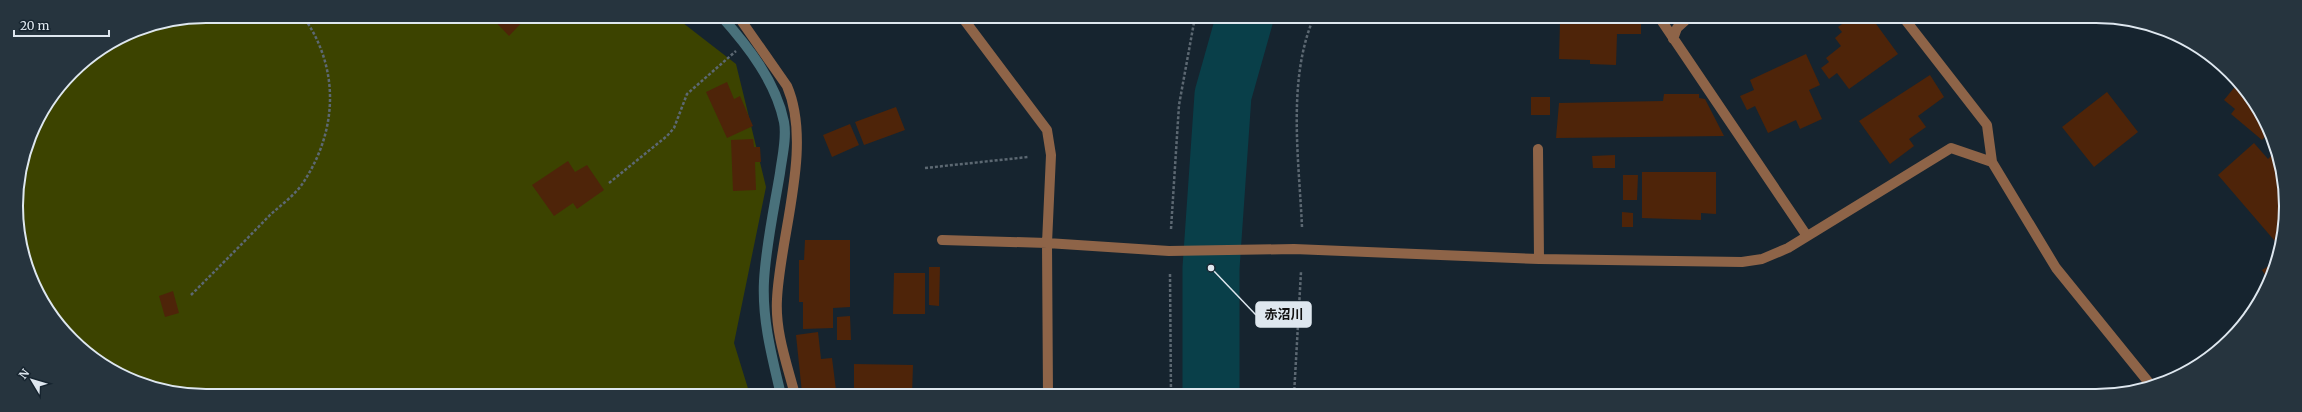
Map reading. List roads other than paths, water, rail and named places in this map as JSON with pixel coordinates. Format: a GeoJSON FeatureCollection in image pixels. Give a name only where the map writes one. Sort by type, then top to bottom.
{"type":"FeatureCollection","features":[{"type":"Feature","properties":{"kind":"street"},"geometry":{"type":"LineString","coordinates":[[743,23],[788,86],[792,96],[798,131],[794,178],[778,274],[776,301],[777,327],[793,389]]}},
{"type":"Feature","properties":{"kind":"street"},"geometry":{"type":"LineString","coordinates":[[967,23],[1047,130],[1050,142],[1051,155],[1047,243],[1048,389]]}},
{"type":"Feature","properties":{"kind":"street"},"geometry":{"type":"LineString","coordinates":[[1663,23],[1807,236]]}},
{"type":"Feature","properties":{"kind":"street"},"geometry":{"type":"LineString","coordinates":[[1673,39],[1677,28],[1682,23]]}},
{"type":"Feature","properties":{"kind":"street"},"geometry":{"type":"LineString","coordinates":[[1908,23],[1987,125],[1992,162],[2056,268],[2148,381]]}},
{"type":"Feature","properties":{"kind":"street"},"geometry":{"type":"LineString","coordinates":[[942,240],[1047,243],[1170,251],[1298,250],[1539,259],[1742,262],[1762,259],[1788,248],[1951,148],[1992,162]]}},
{"type":"Feature","properties":{"kind":"street"},"geometry":{"type":"LineString","coordinates":[[1538,149],[1539,259]]}},
{"type":"Feature","properties":{"kind":"waterway"},"geometry":{"type":"LineString","coordinates":[[727,23],[751,52],[768,79],[780,107],[785,128],[784,148],[770,227],[764,281],[768,338],[780,389]]}},
{"type":"Feature","properties":{"kind":"waterway"},"geometry":{"type":"LineString","coordinates":[[1211,389],[1211,268],[1223,95],[1243,23]]}},
{"type":"Feature","properties":{"kind":"place","name":"赤沼川"},"geometry":{"type":"Point","coordinates":[1211,268]}}]}
